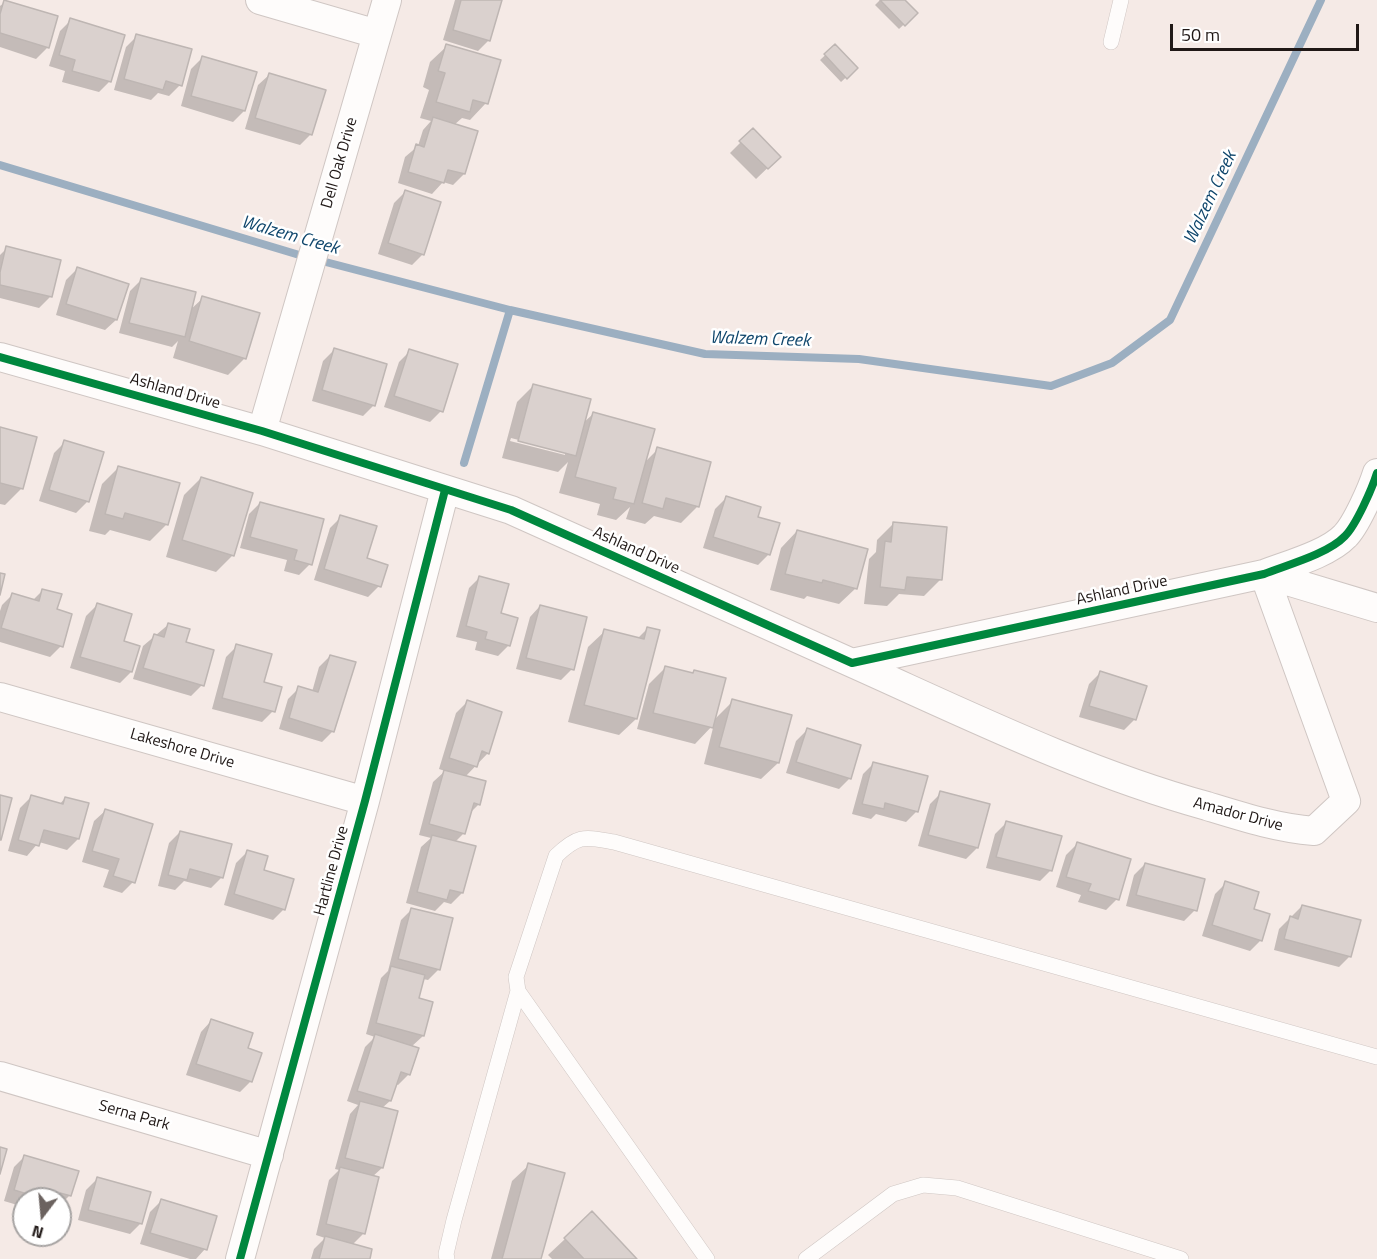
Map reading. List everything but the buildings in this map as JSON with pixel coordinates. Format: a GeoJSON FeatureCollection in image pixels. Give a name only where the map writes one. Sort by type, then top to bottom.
{"type":"FeatureCollection","features":[{"type":"Feature","properties":{"kind":"street"},"geometry":{"type":"LineString","coordinates":[[260,0],[377,34]]}},
{"type":"Feature","properties":{"kind":"street","name":"Dell Oak Drive"},"geometry":{"type":"LineString","coordinates":[[262,431],[387,0]]}},
{"type":"Feature","properties":{"kind":"street","name":"Ashland Drive"},"geometry":{"type":"LineString","coordinates":[[0,357],[262,431],[511,510],[852,663],[1264,574],[1377,608]]}},
{"type":"Feature","properties":{"kind":"street"},"geometry":{"type":"LineString","coordinates":[[1264,574],[1316,555],[1345,536],[1360,511],[1377,473]]}},
{"type":"Feature","properties":{"kind":"street","name":"Hartline Drive"},"geometry":{"type":"LineString","coordinates":[[240,1259],[365,801],[445,490]]}},
{"type":"Feature","properties":{"kind":"street","name":"Amador Drive"},"geometry":{"type":"LineString","coordinates":[[852,663],[1050,752],[1174,797],[1284,828],[1314,831],[1346,801],[1264,574]]}},
{"type":"Feature","properties":{"kind":"street","name":"Lakeshore Drive"},"geometry":{"type":"LineString","coordinates":[[0,696],[365,801]]}},
{"type":"Feature","properties":{"kind":"street","name":"Serna Park"},"geometry":{"type":"LineString","coordinates":[[0,1076],[269,1155]]}},
{"type":"Feature","properties":{"kind":"lane"},"geometry":{"type":"LineString","coordinates":[[1111,42],[1121,0]]}},
{"type":"Feature","properties":{"kind":"lane"},"geometry":{"type":"LineString","coordinates":[[707,1259],[519,991],[516,977],[556,856],[570,843],[586,837],[614,842],[1377,1057]]}},
{"type":"Feature","properties":{"kind":"lane"},"geometry":{"type":"LineString","coordinates":[[447,1259],[446,1254],[454,1220],[519,991]]}},
{"type":"Feature","properties":{"kind":"lane"},"geometry":{"type":"LineString","coordinates":[[806,1259],[893,1194],[923,1185],[957,1188],[1181,1259]]}},
{"type":"Feature","properties":{"kind":"waterway","name":"Walzem Creek"},"geometry":{"type":"LineString","coordinates":[[318,260],[510,310],[705,354],[859,359],[1051,386],[1112,363],[1170,320],[1321,0]]}},
{"type":"Feature","properties":{"kind":"waterway","name":"Walzem Creek"},"geometry":{"type":"LineString","coordinates":[[0,165],[306,257]]}},
{"type":"Feature","properties":{"kind":"waterway"},"geometry":{"type":"LineString","coordinates":[[464,463],[510,310]]}},
{"type":"Feature","properties":{"kind":"cycle path"},"geometry":{"type":"LineString","coordinates":[[0,357],[262,431],[511,510],[852,663],[1264,574],[1295,563],[1318,554],[1345,536],[1359,515],[1377,473]]}},
{"type":"Feature","properties":{"kind":"cycle path"},"geometry":{"type":"LineString","coordinates":[[240,1259],[365,801],[445,490]]}}]}
